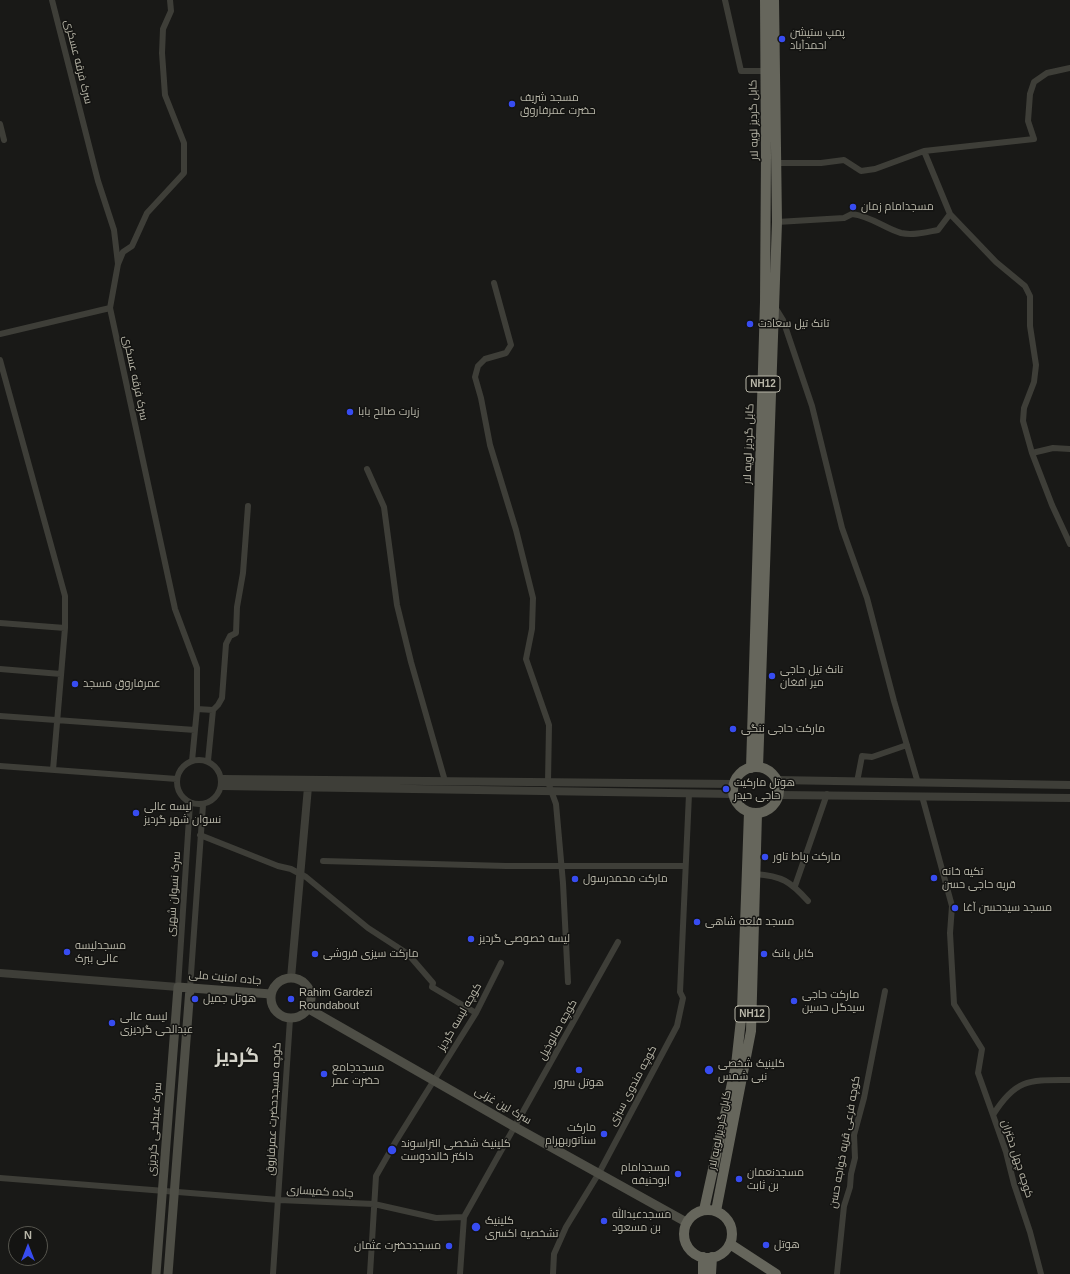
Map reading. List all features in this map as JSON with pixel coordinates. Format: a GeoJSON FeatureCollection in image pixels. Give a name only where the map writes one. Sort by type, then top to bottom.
{"type":"FeatureCollection","features":[{"type":"Feature","properties":{"kind":"highway","name":"کابل گردیز لویه لار"},"geometry":{"type":"LineString","coordinates":[[754,768],[765,302],[764,0]]}},
{"type":"Feature","properties":{"kind":"highway","name":"کابل گردیز لویه لار"},"geometry":{"type":"LineString","coordinates":[[754,768],[778,222],[774,0]]}},
{"type":"Feature","properties":{"kind":"highway"},"geometry":{"type":"LineString","coordinates":[[754,768],[772,774],[776,780],[779,795],[771,808],[753,813],[737,804],[733,794],[734,784],[738,776],[754,768]]}},
{"type":"Feature","properties":{"kind":"highway","name":"کابل گردیز لویه لار"},"geometry":{"type":"LineString","coordinates":[[716,1211],[751,1031],[755,874],[753,813]]}},
{"type":"Feature","properties":{"kind":"highway","name":"کابل گردیز لویه لار"},"geometry":{"type":"LineString","coordinates":[[704,1210],[737,1057],[742,1010],[753,813]]}},
{"type":"Feature","properties":{"kind":"highway"},"geometry":{"type":"LineString","coordinates":[[704,1210],[716,1211],[725,1216],[730,1223],[732,1230],[730,1244],[719,1255],[707,1257],[696,1255],[686,1244],[684,1229],[686,1222],[691,1216],[704,1210]]}},
{"type":"Feature","properties":{"kind":"highway"},"geometry":{"type":"LineString","coordinates":[[730,1244],[776,1274]]}},
{"type":"Feature","properties":{"kind":"highway"},"geometry":{"type":"LineString","coordinates":[[703,1274],[707,1257]]}},
{"type":"Feature","properties":{"kind":"highway"},"geometry":{"type":"LineString","coordinates":[[707,1257],[711,1274]]}},
{"type":"Feature","properties":{"kind":"main road"},"geometry":{"type":"LineString","coordinates":[[291,978],[304,983],[309,989],[311,1002],[308,1009],[297,1018],[290,1019],[277,1014],[270,1001],[271,994],[278,982],[291,978]]}},
{"type":"Feature","properties":{"kind":"main road","name":"جاده امنیت ملی"},"geometry":{"type":"LineString","coordinates":[[178,987],[271,994]]}},
{"type":"Feature","properties":{"kind":"main road","name":"سرک عبدلحی گردیزی"},"geometry":{"type":"LineString","coordinates":[[156,1274],[178,987]]}},
{"type":"Feature","properties":{"kind":"main road"},"geometry":{"type":"LineString","coordinates":[[168,1274],[190,988]]}},
{"type":"Feature","properties":{"kind":"main road","name":"سرک لین غزنی"},"geometry":{"type":"LineString","coordinates":[[308,1009],[686,1222]]}},
{"type":"Feature","properties":{"kind":"street","name":"سرک فرقه عسکری"},"geometry":{"type":"LineString","coordinates":[[52,0],[98,181],[114,230],[118,264],[110,308],[175,609],[197,668],[197,709],[192,761]]}},
{"type":"Feature","properties":{"kind":"street"},"geometry":{"type":"LineString","coordinates":[[118,264],[123,252],[132,246],[147,213],[184,173],[184,143],[165,95],[162,53],[163,29],[171,11],[170,0]]}},
{"type":"Feature","properties":{"kind":"street"},"geometry":{"type":"LineString","coordinates":[[725,0],[741,71],[765,71]]}},
{"type":"Feature","properties":{"kind":"street"},"geometry":{"type":"LineString","coordinates":[[777,163],[821,163],[844,160],[861,172],[875,169],[924,151],[1034,139],[1028,122],[1030,94],[1034,82],[1047,73],[1070,68]]}},
{"type":"Feature","properties":{"kind":"street"},"geometry":{"type":"LineString","coordinates":[[0,124],[4,140]]}},
{"type":"Feature","properties":{"kind":"street"},"geometry":{"type":"LineString","coordinates":[[924,151],[950,214],[996,262],[1025,286],[1030,296],[1030,326],[1036,365],[1034,382],[1024,408],[1023,421],[1032,453],[1052,505],[1070,544]]}},
{"type":"Feature","properties":{"kind":"street"},"geometry":{"type":"LineString","coordinates":[[778,222],[844,218],[852,214],[870,218],[902,233],[919,234],[938,230],[950,214]]}},
{"type":"Feature","properties":{"kind":"street"},"geometry":{"type":"LineString","coordinates":[[494,283],[511,345],[506,353],[485,359],[478,366],[475,377],[481,398],[490,445],[516,530],[520,551],[533,598],[532,629],[526,658],[549,725],[550,751],[548,782],[556,804],[562,865],[568,982]]}},
{"type":"Feature","properties":{"kind":"street"},"geometry":{"type":"LineString","coordinates":[[774,304],[783,320],[812,406],[842,528],[867,598],[918,783]]}},
{"type":"Feature","properties":{"kind":"street"},"geometry":{"type":"LineString","coordinates":[[0,334],[110,308]]}},
{"type":"Feature","properties":{"kind":"street"},"geometry":{"type":"LineString","coordinates":[[0,360],[65,596],[65,628],[53,770]]}},
{"type":"Feature","properties":{"kind":"street"},"geometry":{"type":"LineString","coordinates":[[1032,453],[1053,448],[1070,449]]}},
{"type":"Feature","properties":{"kind":"street"},"geometry":{"type":"LineString","coordinates":[[367,469],[384,507],[397,605],[411,662],[445,781]]}},
{"type":"Feature","properties":{"kind":"street"},"geometry":{"type":"LineString","coordinates":[[208,761],[213,710],[222,698],[226,644],[230,636],[236,632],[237,607],[242,573],[248,506]]}},
{"type":"Feature","properties":{"kind":"street"},"geometry":{"type":"LineString","coordinates":[[0,624],[65,628]]}},
{"type":"Feature","properties":{"kind":"street"},"geometry":{"type":"LineString","coordinates":[[0,669],[60,674]]}},
{"type":"Feature","properties":{"kind":"street"},"geometry":{"type":"LineString","coordinates":[[197,709],[213,710]]}},
{"type":"Feature","properties":{"kind":"street"},"geometry":{"type":"LineString","coordinates":[[0,716],[195,730]]}},
{"type":"Feature","properties":{"kind":"street"},"geometry":{"type":"LineString","coordinates":[[857,782],[862,756],[872,757],[907,745]]}},
{"type":"Feature","properties":{"kind":"street"},"geometry":{"type":"LineString","coordinates":[[192,761],[208,761],[217,768],[222,783],[215,798],[203,804],[190,803],[181,795],[178,789],[177,779],[182,767],[192,761]]}},
{"type":"Feature","properties":{"kind":"street"},"geometry":{"type":"LineString","coordinates":[[0,766],[177,779]]}},
{"type":"Feature","properties":{"kind":"street"},"geometry":{"type":"LineString","coordinates":[[776,780],[1070,785]]}},
{"type":"Feature","properties":{"kind":"street"},"geometry":{"type":"LineString","coordinates":[[222,783],[445,781],[734,784]]}},
{"type":"Feature","properties":{"kind":"street"},"geometry":{"type":"LineString","coordinates":[[222,783],[308,787],[733,794]]}},
{"type":"Feature","properties":{"kind":"street"},"geometry":{"type":"LineString","coordinates":[[291,978],[308,787]]}},
{"type":"Feature","properties":{"kind":"street"},"geometry":{"type":"LineString","coordinates":[[323,861],[506,866],[685,866],[689,794]]}},
{"type":"Feature","properties":{"kind":"street"},"geometry":{"type":"LineString","coordinates":[[779,795],[827,794],[1070,798]]}},
{"type":"Feature","properties":{"kind":"street"},"geometry":{"type":"LineString","coordinates":[[795,886],[827,794]]}},
{"type":"Feature","properties":{"kind":"street"},"geometry":{"type":"LineString","coordinates":[[922,796],[952,906],[950,932],[954,1004],[982,1049],[978,1073],[993,1115]]}},
{"type":"Feature","properties":{"kind":"street","name":"سرک نسوان شهری"},"geometry":{"type":"LineString","coordinates":[[178,987],[190,803]]}},
{"type":"Feature","properties":{"kind":"street","name":"سرک نسوان شهری"},"geometry":{"type":"LineString","coordinates":[[190,988],[203,804]]}},
{"type":"Feature","properties":{"kind":"street"},"geometry":{"type":"LineString","coordinates":[[200,835],[300,874],[368,928],[408,954],[433,983],[432,987],[476,1013]]}},
{"type":"Feature","properties":{"kind":"street","name":"کوچه مندوی سبزی"},"geometry":{"type":"LineString","coordinates":[[553,1274],[554,1254],[566,1227],[599,1173],[677,1026],[683,998],[680,992],[685,866]]}},
{"type":"Feature","properties":{"kind":"street"},"geometry":{"type":"LineString","coordinates":[[755,874],[774,875],[795,886],[808,901]]}},
{"type":"Feature","properties":{"kind":"street","name":"کوچه صالوخیل"},"geometry":{"type":"LineString","coordinates":[[464,1217],[618,942]]}},
{"type":"Feature","properties":{"kind":"street","name":"کوچه لیسه گردیز"},"geometry":{"type":"LineString","coordinates":[[370,1274],[376,1176],[476,1013],[500,963]]}},
{"type":"Feature","properties":{"kind":"street"},"geometry":{"type":"LineString","coordinates":[[0,973],[178,987]]}},
{"type":"Feature","properties":{"kind":"street","name":"کوچه فرعی قریه خواجه حسن"},"geometry":{"type":"LineString","coordinates":[[837,1274],[844,1206],[850,1187],[851,1174],[855,1158],[854,1135],[864,1098],[885,991]]}},
{"type":"Feature","properties":{"kind":"street","name":"کوچه مسجدحضرت عمرفاروق"},"geometry":{"type":"LineString","coordinates":[[273,1274],[290,1019]]}},
{"type":"Feature","properties":{"kind":"street","name":"کوچه چهل دختران"},"geometry":{"type":"LineString","coordinates":[[1041,1274],[1006,1152],[993,1115],[1001,1102],[1020,1085],[1030,1080],[1070,1080]]}},
{"type":"Feature","properties":{"kind":"street","name":"جاده کمیساری"},"geometry":{"type":"LineString","coordinates":[[0,1178],[279,1200],[374,1204],[436,1218],[464,1217]]}},
{"type":"Feature","properties":{"kind":"street"},"geometry":{"type":"LineString","coordinates":[[460,1274],[464,1217]]}},
{"type":"Feature","properties":{"kind":"place","name":"پمپ ستیشن احمدآباد"},"geometry":{"type":"Point","coordinates":[782,39]}},
{"type":"Feature","properties":{"kind":"place","name":"مسجد شریف حضرت عمرفاروق"},"geometry":{"type":"Point","coordinates":[512,104]}},
{"type":"Feature","properties":{"kind":"place","name":"مسجدامام زمان"},"geometry":{"type":"Point","coordinates":[853,207]}},
{"type":"Feature","properties":{"kind":"place","name":"تانک تیل سعادت"},"geometry":{"type":"Point","coordinates":[750,324]}},
{"type":"Feature","properties":{"kind":"place","name":"زیارت صالح بابا"},"geometry":{"type":"Point","coordinates":[350,412]}},
{"type":"Feature","properties":{"kind":"place","name":"تانک تیل حاجی میر افغان"},"geometry":{"type":"Point","coordinates":[772,676]}},
{"type":"Feature","properties":{"kind":"place","name":"عمرفاروق مسجد"},"geometry":{"type":"Point","coordinates":[75,684]}},
{"type":"Feature","properties":{"kind":"place","name":"مارکت حاجی ننگی"},"geometry":{"type":"Point","coordinates":[733,729]}},
{"type":"Feature","properties":{"kind":"place","name":"هوتل مارکیت حاجی حیدر"},"geometry":{"type":"Point","coordinates":[726,789]}},
{"type":"Feature","properties":{"kind":"place","name":"لیسه عالی نسوان شهر گردیز"},"geometry":{"type":"Point","coordinates":[136,813]}},
{"type":"Feature","properties":{"kind":"place","name":"مارکت رباط تاور"},"geometry":{"type":"Point","coordinates":[765,857]}},
{"type":"Feature","properties":{"kind":"place","name":"تکیه خانه قریه حاجی حسن"},"geometry":{"type":"Point","coordinates":[934,878]}},
{"type":"Feature","properties":{"kind":"place","name":"مارکت محمدرسول"},"geometry":{"type":"Point","coordinates":[575,879]}},
{"type":"Feature","properties":{"kind":"place","name":"مسجد سیدحسن آغا"},"geometry":{"type":"Point","coordinates":[955,908]}},
{"type":"Feature","properties":{"kind":"place","name":"مسجد قلعه شاهی"},"geometry":{"type":"Point","coordinates":[697,922]}},
{"type":"Feature","properties":{"kind":"place","name":"لیسه خصوصی گردیز"},"geometry":{"type":"Point","coordinates":[471,939]}},
{"type":"Feature","properties":{"kind":"place","name":"مسجدلیسه عالی ببرک"},"geometry":{"type":"Point","coordinates":[67,952]}},
{"type":"Feature","properties":{"kind":"place","name":"مارکت سیزی فروشی"},"geometry":{"type":"Point","coordinates":[315,954]}},
{"type":"Feature","properties":{"kind":"place","name":"کابل بانک"},"geometry":{"type":"Point","coordinates":[764,954]}},
{"type":"Feature","properties":{"kind":"place","name":"هوتل جمیل"},"geometry":{"type":"Point","coordinates":[195,999]}},
{"type":"Feature","properties":{"kind":"place","name":"Rahim Gardezi Roundabout"},"geometry":{"type":"Point","coordinates":[291,999]}},
{"type":"Feature","properties":{"kind":"place","name":"مارکت حاجی سیدگل حسین"},"geometry":{"type":"Point","coordinates":[794,1001]}},
{"type":"Feature","properties":{"kind":"place","name":"لیسه عالی عبدالحی گردیزی"},"geometry":{"type":"Point","coordinates":[112,1023]}},
{"type":"Feature","properties":{"kind":"place","name":"هوتل سرور"},"geometry":{"type":"Point","coordinates":[579,1070]}},
{"type":"Feature","properties":{"kind":"place","name":"کلینیک شخصی نبی شمس"},"geometry":{"type":"Point","coordinates":[709,1070]}},
{"type":"Feature","properties":{"kind":"place","name":"مسجدجامع حضرت عمر"},"geometry":{"type":"Point","coordinates":[324,1074]}},
{"type":"Feature","properties":{"kind":"place","name":"مارکت سناتوربهرام"},"geometry":{"type":"Point","coordinates":[604,1134]}},
{"type":"Feature","properties":{"kind":"place","name":"کلینیک شخصی التراسوند داکتر خالددوست"},"geometry":{"type":"Point","coordinates":[392,1150]}},
{"type":"Feature","properties":{"kind":"place","name":"مسجدامام ابوحنیفه"},"geometry":{"type":"Point","coordinates":[678,1174]}},
{"type":"Feature","properties":{"kind":"place","name":"مسجدنعمان بن ثابت"},"geometry":{"type":"Point","coordinates":[739,1179]}},
{"type":"Feature","properties":{"kind":"place","name":"مسجدعبدالله بن مسعود"},"geometry":{"type":"Point","coordinates":[604,1221]}},
{"type":"Feature","properties":{"kind":"place","name":"کلینیک تشخصیه اکسری"},"geometry":{"type":"Point","coordinates":[476,1227]}},
{"type":"Feature","properties":{"kind":"place","name":"هوتل"},"geometry":{"type":"Point","coordinates":[766,1245]}},
{"type":"Feature","properties":{"kind":"place","name":"مسجدحضرت عثمان"},"geometry":{"type":"Point","coordinates":[449,1246]}},
{"type":"Feature","properties":{"kind":"district","name":"گردیز"},"geometry":{"type":"Point","coordinates":[237,1057]}}]}
